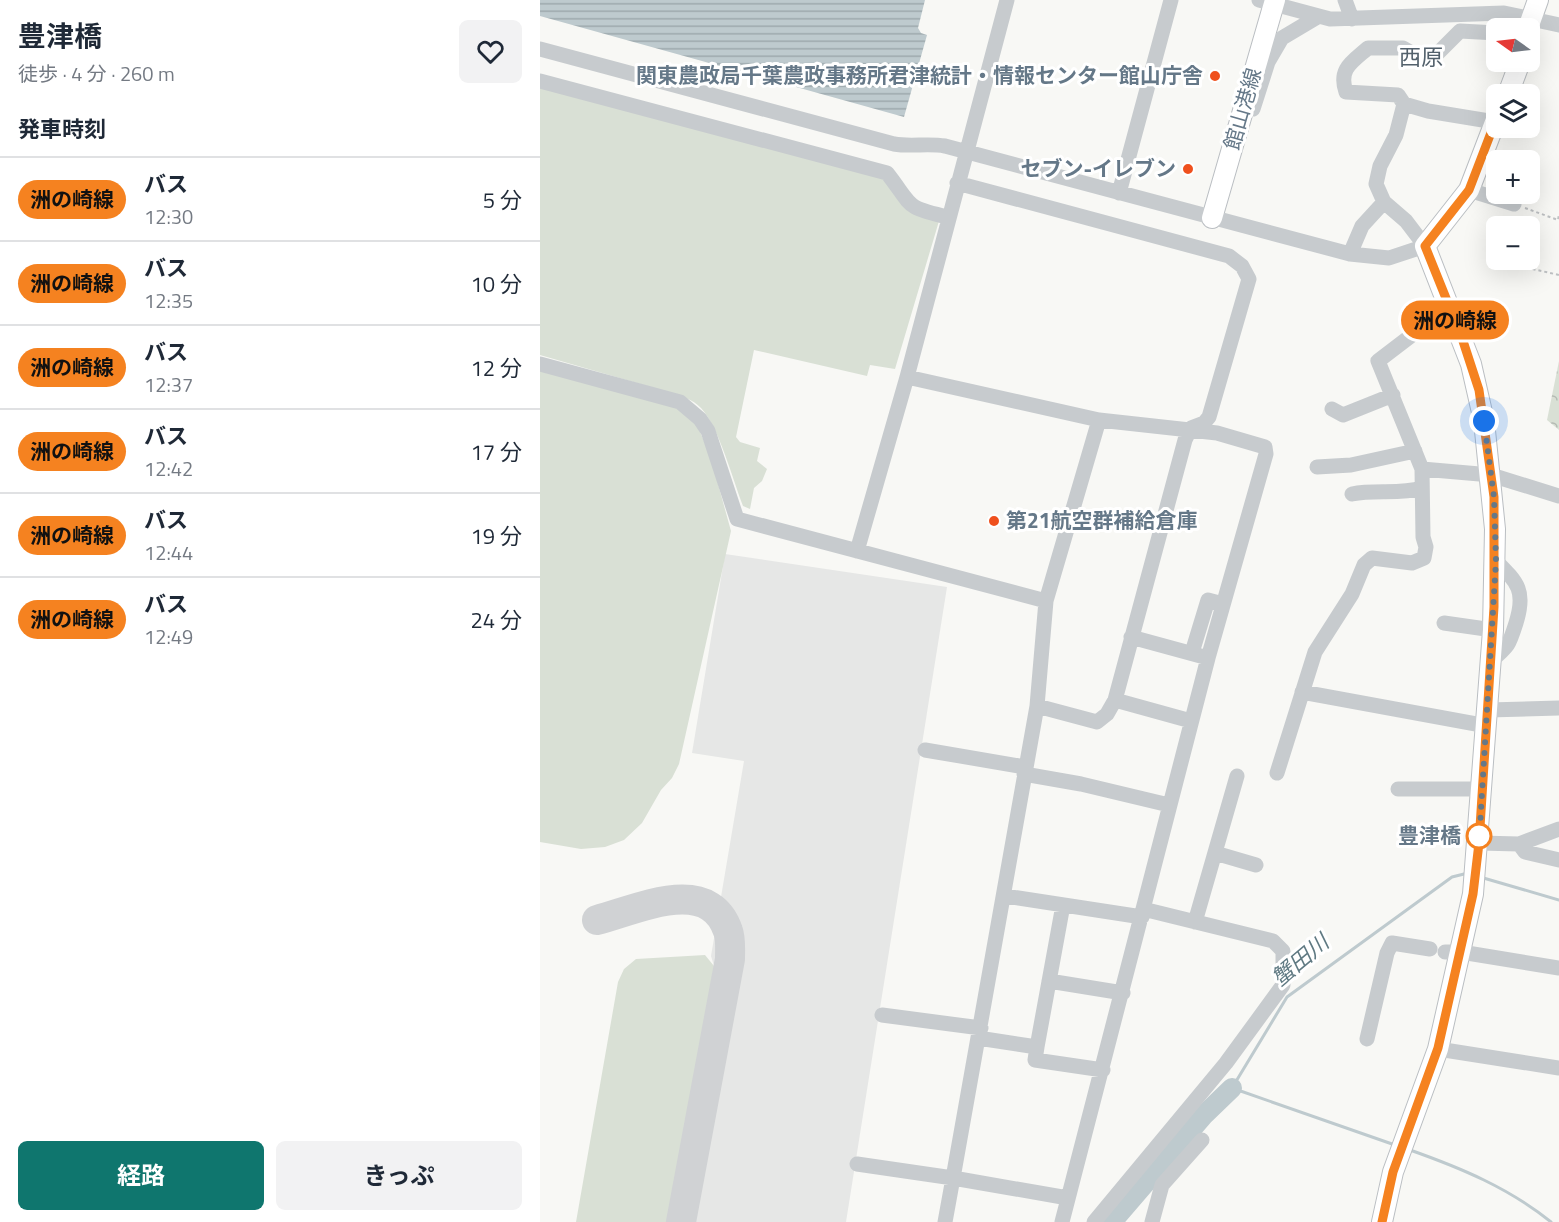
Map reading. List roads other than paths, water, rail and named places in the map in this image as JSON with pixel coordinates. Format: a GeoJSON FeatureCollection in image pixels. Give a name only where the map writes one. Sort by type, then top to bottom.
{"type":"FeatureCollection","features":[{"type":"Feature","properties":{"kind":"main road","name":"館山港線"},"geometry":{"type":"LineString","coordinates":[[1212,218],[1269,1]]}},
{"type":"Feature","properties":{"kind":"main road"},"geometry":{"type":"LineString","coordinates":[[1382,1222],[1397,1158],[1438,1048],[1446,951],[1475,873],[1479,843],[1496,561],[1491,476],[1479,390],[1450,306],[1425,246],[1469,190],[1489,138]]}},
{"type":"Feature","properties":{"kind":"street"},"geometry":{"type":"LineString","coordinates":[[857,550],[907,377],[965,151],[1007,0]]}},
{"type":"Feature","properties":{"kind":"street"},"geometry":{"type":"LineString","coordinates":[[1119,194],[1171,0]]}},
{"type":"Feature","properties":{"kind":"street"},"geometry":{"type":"LineString","coordinates":[[1345,0],[1352,19]]}},
{"type":"Feature","properties":{"kind":"street"},"geometry":{"type":"LineString","coordinates":[[1269,1],[1319,16],[1352,19],[1504,13],[1518,18]]}},
{"type":"Feature","properties":{"kind":"street"},"geometry":{"type":"LineString","coordinates":[[1225,168],[1241,144],[1268,62],[1282,38],[1319,16]]}},
{"type":"Feature","properties":{"kind":"street"},"geometry":{"type":"LineString","coordinates":[[1540,22],[1559,25]]}},
{"type":"Feature","properties":{"kind":"street"},"geometry":{"type":"LineString","coordinates":[[1486,32],[1460,31],[1434,57],[1424,60],[1403,48],[1368,48],[1344,69],[1342,80],[1346,92],[1398,95],[1404,104],[1428,111],[1486,119]]}},
{"type":"Feature","properties":{"kind":"street"},"geometry":{"type":"LineString","coordinates":[[540,49],[894,144],[913,147],[934,144],[965,151],[1350,254],[1389,258],[1425,246],[1406,221],[1384,202],[1376,184],[1380,166],[1396,135],[1404,104]]}},
{"type":"Feature","properties":{"kind":"street"},"geometry":{"type":"LineString","coordinates":[[540,81],[886,173],[907,203],[926,212],[948,217]]}},
{"type":"Feature","properties":{"kind":"street"},"geometry":{"type":"LineString","coordinates":[[957,183],[1229,256],[1242,266],[1248,279],[1209,417],[1204,423],[1191,428],[1185,440],[1115,700],[1107,714],[1098,722],[1036,706]]}},
{"type":"Feature","properties":{"kind":"street"},"geometry":{"type":"LineString","coordinates":[[1469,190],[1486,195]]}},
{"type":"Feature","properties":{"kind":"street"},"geometry":{"type":"LineString","coordinates":[[1350,254],[1362,226],[1384,202]]}},
{"type":"Feature","properties":{"kind":"street"},"geometry":{"type":"LineString","coordinates":[[1276,773],[1315,652],[1352,594],[1364,565],[1372,558],[1412,563],[1424,558],[1426,547],[1423,537],[1422,469],[1378,361],[1450,306]]}},
{"type":"Feature","properties":{"kind":"street"},"geometry":{"type":"LineString","coordinates":[[540,364],[680,402],[700,419],[708,431],[737,519],[1046,601]]}},
{"type":"Feature","properties":{"kind":"street"},"geometry":{"type":"LineString","coordinates":[[907,377],[1099,420],[1191,428],[1265,447],[1266,454],[1191,721],[1123,993],[1062,1222]]}},
{"type":"Feature","properties":{"kind":"street"},"geometry":{"type":"LineString","coordinates":[[1332,409],[1342,415],[1393,395]]}},
{"type":"Feature","properties":{"kind":"street"},"geometry":{"type":"LineString","coordinates":[[945,1222],[1005,896],[1036,706],[1046,601],[1099,420]]}},
{"type":"Feature","properties":{"kind":"street"},"geometry":{"type":"LineString","coordinates":[[1317,467],[1351,465],[1415,451]]}},
{"type":"Feature","properties":{"kind":"street"},"geometry":{"type":"LineString","coordinates":[[1422,469],[1491,476],[1559,496]]}},
{"type":"Feature","properties":{"kind":"street"},"geometry":{"type":"LineString","coordinates":[[1352,494],[1369,490],[1422,488]]}},
{"type":"Feature","properties":{"kind":"street"},"geometry":{"type":"LineString","coordinates":[[1491,661],[1509,646],[1522,605],[1520,593],[1512,578],[1496,561]]}},
{"type":"Feature","properties":{"kind":"street"},"geometry":{"type":"LineString","coordinates":[[1194,646],[1208,600],[1223,604]]}},
{"type":"Feature","properties":{"kind":"street"},"geometry":{"type":"LineString","coordinates":[[1444,623],[1493,630]]}},
{"type":"Feature","properties":{"kind":"street"},"geometry":{"type":"LineString","coordinates":[[1131,637],[1208,658]]}},
{"type":"Feature","properties":{"kind":"street"},"geometry":{"type":"LineString","coordinates":[[1302,692],[1488,718],[1559,708]]}},
{"type":"Feature","properties":{"kind":"street"},"geometry":{"type":"LineString","coordinates":[[1115,700],[1191,721]]}},
{"type":"Feature","properties":{"kind":"street"},"geometry":{"type":"LineString","coordinates":[[925,750],[1025,770],[1169,806]]}},
{"type":"Feature","properties":{"kind":"street"},"geometry":{"type":"LineString","coordinates":[[1195,922],[1237,776]]}},
{"type":"Feature","properties":{"kind":"street"},"geometry":{"type":"LineString","coordinates":[[1398,789],[1481,789]]}},
{"type":"Feature","properties":{"kind":"street"},"geometry":{"type":"LineString","coordinates":[[1479,843],[1519,844],[1559,830]]}},
{"type":"Feature","properties":{"kind":"street"},"geometry":{"type":"LineString","coordinates":[[1519,844],[1525,852],[1559,860]]}},
{"type":"Feature","properties":{"kind":"street"},"geometry":{"type":"LineString","coordinates":[[1215,853],[1256,865]]}},
{"type":"Feature","properties":{"kind":"street"},"geometry":{"type":"LineString","coordinates":[[1005,896],[1195,922],[1273,941],[1283,951],[1283,985],[1226,1063],[1094,1222]]}},
{"type":"Feature","properties":{"kind":"street"},"geometry":{"type":"LineString","coordinates":[[1063,905],[1035,1060],[1103,1070]]}},
{"type":"Feature","properties":{"kind":"street"},"geometry":{"type":"LineString","coordinates":[[1367,1039],[1387,953],[1392,942],[1559,968]]}},
{"type":"Feature","properties":{"kind":"street"},"geometry":{"type":"LineString","coordinates":[[1049,981],[1123,993]]}},
{"type":"Feature","properties":{"kind":"street"},"geometry":{"type":"LineString","coordinates":[[882,1015],[979,1033],[1037,1047]]}},
{"type":"Feature","properties":{"kind":"street"},"geometry":{"type":"LineString","coordinates":[[1438,1048],[1559,1068]]}},
{"type":"Feature","properties":{"kind":"street"},"geometry":{"type":"LineString","coordinates":[[1152,1222],[1162,1185],[1202,1140]]}},
{"type":"Feature","properties":{"kind":"street"},"geometry":{"type":"LineString","coordinates":[[857,1164],[1068,1198]]}},
{"type":"Feature","properties":{"kind":"waterway","name":"蟹田川"},"geometry":{"type":"LineString","coordinates":[[1395,1145],[1232,1088],[1287,997],[1452,877],[1468,873]]}},
{"type":"Feature","properties":{"kind":"waterway","name":"蟹田川"},"geometry":{"type":"LineString","coordinates":[[1480,877],[1559,900]]}},
{"type":"Feature","properties":{"kind":"waterway","name":"蟹田川"},"geometry":{"type":"LineString","coordinates":[[1112,1222],[1204,1115],[1232,1088]]}},
{"type":"Feature","properties":{"kind":"waterway"},"geometry":{"type":"LineString","coordinates":[[1410,1150],[1484,1180],[1518,1199],[1551,1222]]}},
{"type":"Feature","properties":{"kind":"place","name":"関東農政局千葉農政事務所君津統計・情報センター館山庁舎"},"geometry":{"type":"Point","coordinates":[1215,76]}},
{"type":"Feature","properties":{"kind":"place","name":"セブン-イレブン"},"geometry":{"type":"Point","coordinates":[1188,169]}},
{"type":"Feature","properties":{"kind":"place","name":"第21航空群補給倉庫"},"geometry":{"type":"Point","coordinates":[994,521]}},
{"type":"Feature","properties":{"kind":"place","name":"豊津橋"},"geometry":{"type":"Point","coordinates":[1479,836]}},
{"type":"Feature","properties":{"kind":"district","name":"西原"},"geometry":{"type":"Point","coordinates":[1421,57]}}]}
